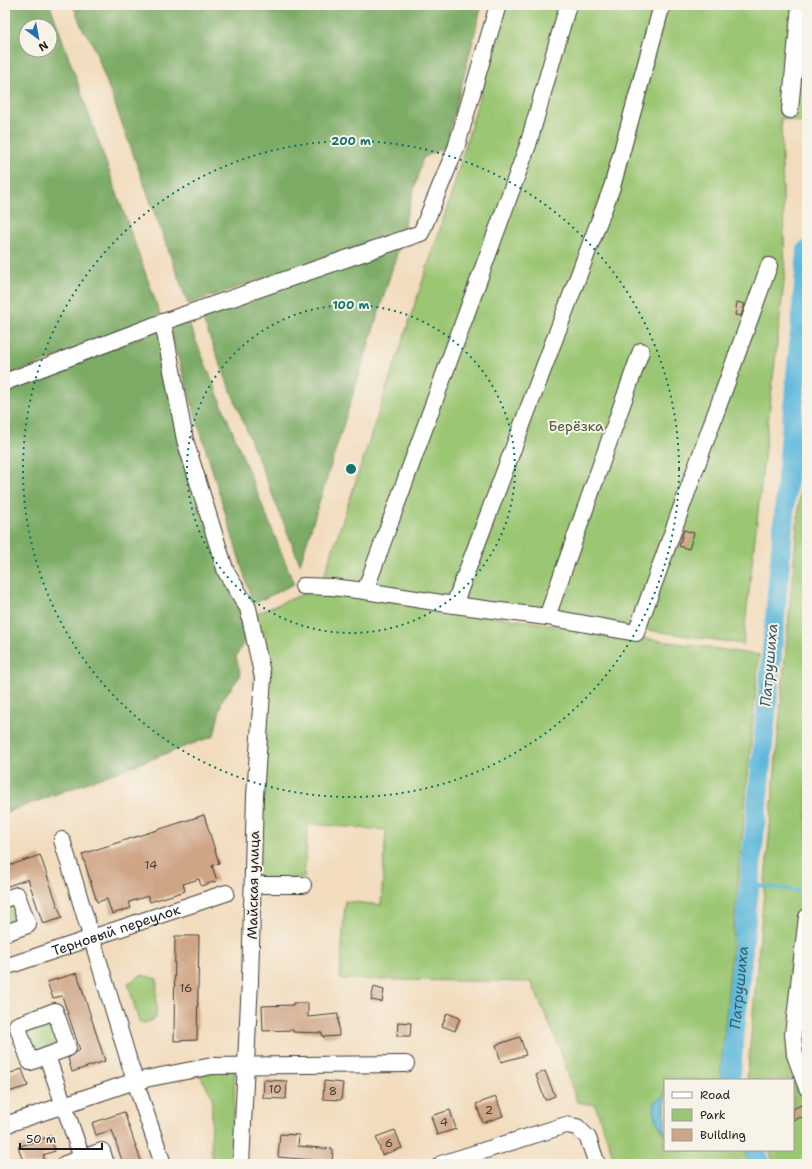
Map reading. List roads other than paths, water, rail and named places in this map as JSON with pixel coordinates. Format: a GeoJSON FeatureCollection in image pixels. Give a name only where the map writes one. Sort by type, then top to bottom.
{"type":"FeatureCollection","features":[{"type":"Feature","properties":{"kind":"street"},"geometry":{"type":"LineString","coordinates":[[5,382],[163,322],[421,233],[456,148],[498,5]]}},
{"type":"Feature","properties":{"kind":"street"},"geometry":{"type":"LineString","coordinates":[[365,591],[528,145],[568,5]]}},
{"type":"Feature","properties":{"kind":"street"},"geometry":{"type":"LineString","coordinates":[[454,605],[612,187],[662,5]]}},
{"type":"Feature","properties":{"kind":"street"},"geometry":{"type":"LineString","coordinates":[[790,110],[800,5]]}},
{"type":"Feature","properties":{"kind":"street"},"geometry":{"type":"LineString","coordinates":[[303,586],[332,587],[365,591],[454,605],[547,617],[636,633],[769,266]]}},
{"type":"Feature","properties":{"kind":"street","name":"Майская улица"},"geometry":{"type":"LineString","coordinates":[[163,322],[185,440],[226,572],[248,608],[263,678],[255,796],[254,884],[241,1164]]}},
{"type":"Feature","properties":{"kind":"street"},"geometry":{"type":"LineString","coordinates":[[547,617],[641,351]]}},
{"type":"Feature","properties":{"kind":"street"},"geometry":{"type":"LineString","coordinates":[[62,840],[135,1081],[162,1164]]}},
{"type":"Feature","properties":{"kind":"street"},"geometry":{"type":"LineString","coordinates":[[254,884],[303,885]]}},
{"type":"Feature","properties":{"kind":"street","name":"Терновый переулок"},"geometry":{"type":"LineString","coordinates":[[5,967],[226,893]]}},
{"type":"Feature","properties":{"kind":"street"},"geometry":{"type":"LineString","coordinates":[[5,899],[17,895],[28,925],[5,933]]}},
{"type":"Feature","properties":{"kind":"street"},"geometry":{"type":"LineString","coordinates":[[807,917],[793,1034],[795,1055],[807,1088]]}},
{"type":"Feature","properties":{"kind":"street"},"geometry":{"type":"LineString","coordinates":[[47,1056],[82,1158]]}},
{"type":"Feature","properties":{"kind":"street"},"geometry":{"type":"LineString","coordinates":[[5,1125],[63,1104],[135,1081],[212,1066],[406,1064]]}},
{"type":"Feature","properties":{"kind":"street"},"geometry":{"type":"LineString","coordinates":[[441,1164],[566,1125],[577,1127],[588,1138],[597,1164]]}},
{"type":"Feature","properties":{"kind":"street"},"geometry":{"type":"LineString","coordinates":[[65,1164],[102,1151],[106,1164]]}},
{"type":"Feature","properties":{"kind":"water"},"geometry":{"type":"Polygon","coordinates":[[[664,1096],[664,1133],[655,1118],[654,1102],[664,1096]]]}},
{"type":"Feature","properties":{"kind":"waterway","name":"Патрушиха"},"geometry":{"type":"LineString","coordinates":[[730,1079],[772,653],[807,250]]}},
{"type":"Feature","properties":{"kind":"waterway"},"geometry":{"type":"LineString","coordinates":[[750,884],[798,891],[807,895]]}},
{"type":"Feature","properties":{"kind":"waterway","name":"Патрушиха"},"geometry":{"type":"LineString","coordinates":[[755,1151],[761,1164]]}},
{"type":"Feature","properties":{"kind":"park label","name":"Берёзка"},"geometry":{"type":"Point","coordinates":[576,426]}}]}
